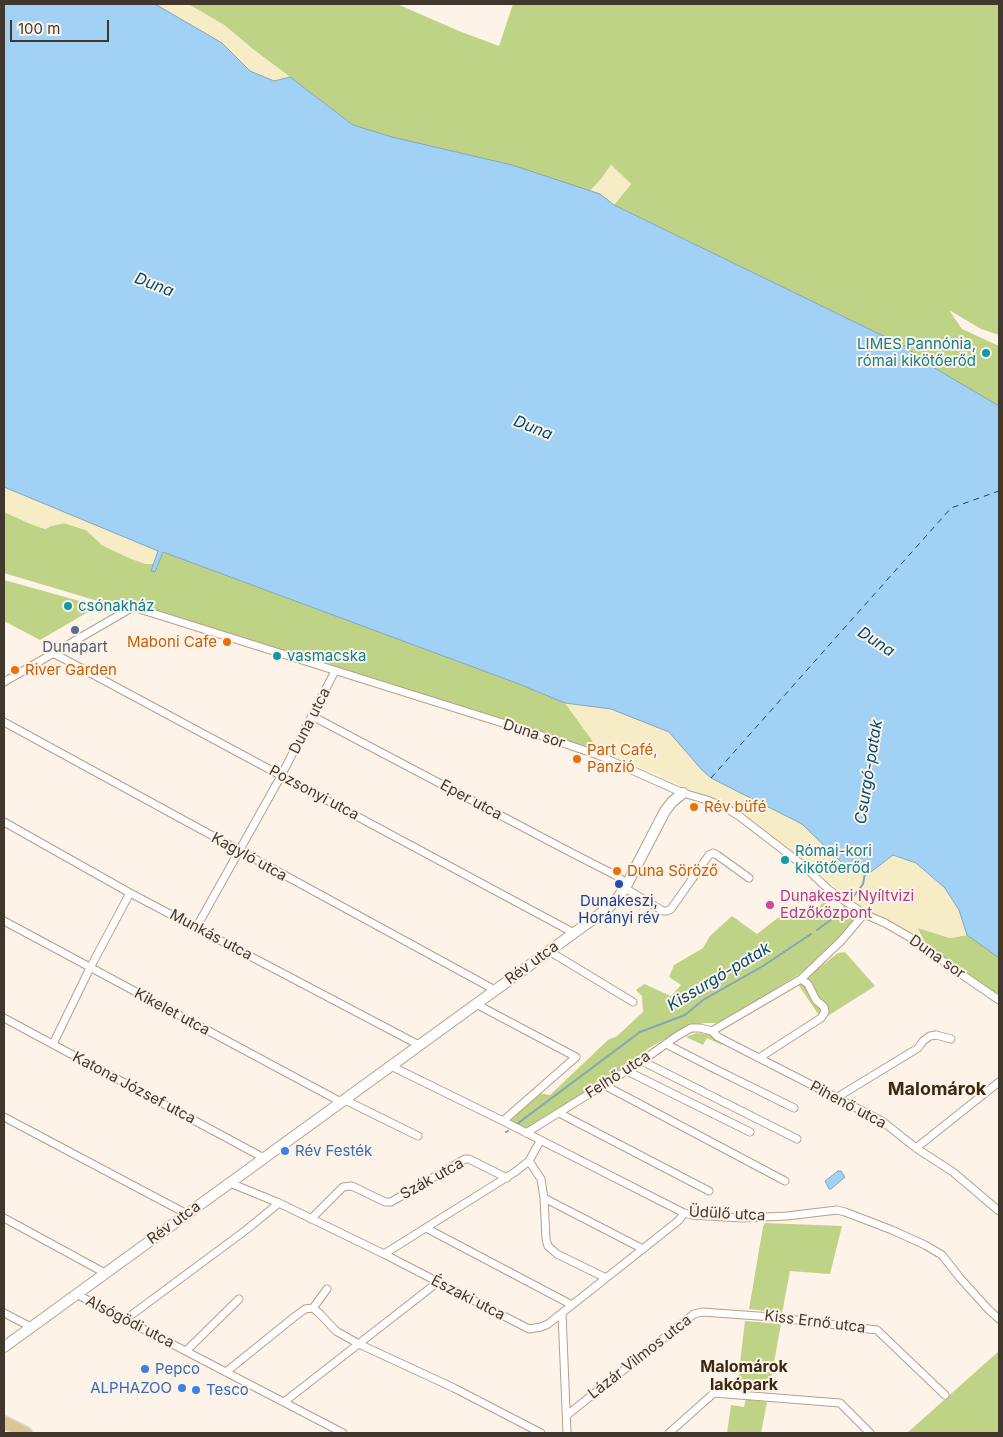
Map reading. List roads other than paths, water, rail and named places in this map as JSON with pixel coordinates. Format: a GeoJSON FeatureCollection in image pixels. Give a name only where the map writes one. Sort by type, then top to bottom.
{"type":"FeatureCollection","features":[{"type":"Feature","properties":{"kind":"main road"},"geometry":{"type":"LineString","coordinates":[[4,1422],[26,1433]]}},
{"type":"Feature","properties":{"kind":"street","name":"Duna sor"},"geometry":{"type":"LineString","coordinates":[[53,653],[133,607],[519,728],[598,755],[682,793],[707,800],[740,816],[804,866],[829,890],[844,901],[864,914],[885,923],[918,942],[999,1000]]}},
{"type":"Feature","properties":{"kind":"street"},"geometry":{"type":"LineString","coordinates":[[4,682],[53,653]]}},
{"type":"Feature","properties":{"kind":"street","name":"Pozsonyi utca"},"geometry":{"type":"LineString","coordinates":[[53,653],[574,933]]}},
{"type":"Feature","properties":{"kind":"street","name":"Duna utca"},"geometry":{"type":"LineString","coordinates":[[196,928],[282,776],[335,671]]}},
{"type":"Feature","properties":{"kind":"street","name":"Eper utca"},"geometry":{"type":"LineString","coordinates":[[312,716],[617,876],[624,882],[625,888],[663,911],[671,909],[708,855],[712,853],[717,854],[749,878]]}},
{"type":"Feature","properties":{"kind":"street","name":"Kagyló utca"},"geometry":{"type":"LineString","coordinates":[[4,722],[495,990]]}},
{"type":"Feature","properties":{"kind":"street","name":"Rév utca"},"geometry":{"type":"LineString","coordinates":[[4,1347],[607,910],[625,888],[665,810],[682,793]]}},
{"type":"Feature","properties":{"kind":"street","name":"Munkás utca"},"geometry":{"type":"LineString","coordinates":[[4,822],[130,893],[419,1045]]}},
{"type":"Feature","properties":{"kind":"street"},"geometry":{"type":"LineString","coordinates":[[53,1044],[90,968],[130,893]]}},
{"type":"Feature","properties":{"kind":"street"},"geometry":{"type":"LineString","coordinates":[[712,1031],[801,978],[841,941],[864,914]]}},
{"type":"Feature","properties":{"kind":"street","name":"Kikelet utca"},"geometry":{"type":"LineString","coordinates":[[4,921],[343,1101]]}},
{"type":"Feature","properties":{"kind":"street"},"geometry":{"type":"LineString","coordinates":[[549,951],[634,1002]]}},
{"type":"Feature","properties":{"kind":"street"},"geometry":{"type":"LineString","coordinates":[[759,1058],[822,1018],[825,1012],[824,1007],[816,1000],[808,984],[801,978]]}},
{"type":"Feature","properties":{"kind":"street"},"geometry":{"type":"LineString","coordinates":[[476,1004],[576,1057],[503,1121]]}},
{"type":"Feature","properties":{"kind":"street","name":"Katona József utca"},"geometry":{"type":"LineString","coordinates":[[4,1018],[264,1158]]}},
{"type":"Feature","properties":{"kind":"street","name":"Felhő utca"},"geometry":{"type":"LineString","coordinates":[[526,1133],[627,1071],[691,1028],[712,1031]]}},
{"type":"Feature","properties":{"kind":"street","name":"Pihenő utca"},"geometry":{"type":"LineString","coordinates":[[712,1031],[718,1037],[882,1121],[916,1148],[953,1172],[999,1211]]}},
{"type":"Feature","properties":{"kind":"street"},"geometry":{"type":"LineString","coordinates":[[836,1098],[918,1048],[930,1036],[936,1035],[951,1039]]}},
{"type":"Feature","properties":{"kind":"street"},"geometry":{"type":"LineString","coordinates":[[666,1044],[794,1108]]}},
{"type":"Feature","properties":{"kind":"street"},"geometry":{"type":"LineString","coordinates":[[642,1061],[797,1139]]}},
{"type":"Feature","properties":{"kind":"street","name":"Üdülő utca"},"geometry":{"type":"LineString","coordinates":[[391,1066],[684,1213],[742,1218],[787,1216],[837,1210],[892,1230],[942,1255],[988,1310],[999,1319]]}},
{"type":"Feature","properties":{"kind":"street"},"geometry":{"type":"LineString","coordinates":[[627,1071],[750,1132]]}},
{"type":"Feature","properties":{"kind":"street"},"geometry":{"type":"LineString","coordinates":[[916,1148],[999,1082]]}},
{"type":"Feature","properties":{"kind":"street"},"geometry":{"type":"LineString","coordinates":[[604,1085],[785,1181]]}},
{"type":"Feature","properties":{"kind":"street"},"geometry":{"type":"LineString","coordinates":[[343,1101],[418,1136]]}},
{"type":"Feature","properties":{"kind":"street"},"geometry":{"type":"LineString","coordinates":[[559,1113],[708,1191]]}},
{"type":"Feature","properties":{"kind":"street"},"geometry":{"type":"LineString","coordinates":[[4,1117],[186,1214]]}},
{"type":"Feature","properties":{"kind":"street"},"geometry":{"type":"LineString","coordinates":[[384,1254],[507,1178],[529,1161],[540,1141]]}},
{"type":"Feature","properties":{"kind":"street","name":"Szák utca"},"geometry":{"type":"LineString","coordinates":[[311,1219],[343,1187],[352,1186],[385,1202],[391,1202],[465,1159],[507,1178]]}},
{"type":"Feature","properties":{"kind":"street"},"geometry":{"type":"LineString","coordinates":[[529,1161],[541,1179],[548,1246],[557,1254],[606,1278]]}},
{"type":"Feature","properties":{"kind":"street","name":"Északi utca"},"geometry":{"type":"LineString","coordinates":[[230,1183],[278,1203],[384,1254],[530,1329],[541,1327],[562,1313],[679,1220],[684,1213]]}},
{"type":"Feature","properties":{"kind":"street"},"geometry":{"type":"LineString","coordinates":[[544,1198],[643,1249]]}},
{"type":"Feature","properties":{"kind":"street"},"geometry":{"type":"LineString","coordinates":[[126,1319],[246,1230],[278,1203]]}},
{"type":"Feature","properties":{"kind":"street"},"geometry":{"type":"LineString","coordinates":[[4,1218],[105,1274]]}},
{"type":"Feature","properties":{"kind":"street"},"geometry":{"type":"LineString","coordinates":[[426,1228],[572,1305]]}},
{"type":"Feature","properties":{"kind":"street"},"geometry":{"type":"LineString","coordinates":[[284,1402],[438,1282]]}},
{"type":"Feature","properties":{"kind":"street"},"geometry":{"type":"LineString","coordinates":[[226,1372],[305,1309],[312,1308],[327,1289]]}},
{"type":"Feature","properties":{"kind":"street","name":"Alsógödi utca"},"geometry":{"type":"LineString","coordinates":[[76,1294],[343,1433]]}},
{"type":"Feature","properties":{"kind":"street"},"geometry":{"type":"LineString","coordinates":[[186,1351],[239,1299]]}},
{"type":"Feature","properties":{"kind":"street"},"geometry":{"type":"LineString","coordinates":[[312,1308],[336,1331],[359,1344],[454,1388],[541,1433]]}},
{"type":"Feature","properties":{"kind":"street","name":"Lázár Vilmos utca"},"geometry":{"type":"LineString","coordinates":[[567,1415],[694,1314],[710,1311],[748,1315]]}},
{"type":"Feature","properties":{"kind":"street"},"geometry":{"type":"LineString","coordinates":[[4,1313],[31,1327]]}},
{"type":"Feature","properties":{"kind":"street"},"geometry":{"type":"LineString","coordinates":[[562,1313],[567,1433]]}},
{"type":"Feature","properties":{"kind":"street","name":"Kiss Ernő utca"},"geometry":{"type":"LineString","coordinates":[[748,1315],[877,1330],[945,1395]]}},
{"type":"Feature","properties":{"kind":"street"},"geometry":{"type":"LineString","coordinates":[[669,1433],[714,1393],[840,1403],[870,1433]]}},
{"type":"Feature","properties":{"kind":"water","name":"Duna"},"geometry":{"type":"Polygon","coordinates":[[[4,4],[155,4],[222,43],[250,71],[274,81],[290,77],[353,125],[392,137],[512,165],[600,194],[614,205],[904,346],[933,367],[999,406],[999,958],[967,935],[959,910],[945,888],[916,863],[893,855],[867,875],[845,866],[802,824],[711,778],[669,732],[611,709],[565,703],[519,684],[163,552],[155,572],[151,571],[158,551],[4,487],[4,4]]]}},
{"type":"Feature","properties":{"kind":"water"},"geometry":{"type":"Polygon","coordinates":[[[838,1171],[841,1171],[845,1177],[829,1189],[825,1181],[838,1171]]]}},
{"type":"Feature","properties":{"kind":"waterway","name":"Csurgó-patak"},"geometry":{"type":"LineString","coordinates":[[850,901],[863,884],[865,873]]}},
{"type":"Feature","properties":{"kind":"waterway","name":"Csurgó-patak"},"geometry":{"type":"LineString","coordinates":[[817,930],[840,913],[847,905]]}},
{"type":"Feature","properties":{"kind":"waterway","name":"Kissurgó-patak"},"geometry":{"type":"LineString","coordinates":[[517,1124],[640,1032],[685,1015],[703,1000],[763,966],[811,934]]}},
{"type":"Feature","properties":{"kind":"place","name":"LIMES Pannónia, római kikötőerőd"},"geometry":{"type":"Point","coordinates":[986,353]}},
{"type":"Feature","properties":{"kind":"place","name":"csónakház"},"geometry":{"type":"Point","coordinates":[68,606]}},
{"type":"Feature","properties":{"kind":"place","name":"Dunapart"},"geometry":{"type":"Point","coordinates":[75,630]}},
{"type":"Feature","properties":{"kind":"place","name":"Maboni Cafe"},"geometry":{"type":"Point","coordinates":[227,642]}},
{"type":"Feature","properties":{"kind":"place","name":"vasmacska"},"geometry":{"type":"Point","coordinates":[277,656]}},
{"type":"Feature","properties":{"kind":"place","name":"River Garden"},"geometry":{"type":"Point","coordinates":[15,670]}},
{"type":"Feature","properties":{"kind":"place","name":"Part Café, Panzió"},"geometry":{"type":"Point","coordinates":[577,759]}},
{"type":"Feature","properties":{"kind":"place","name":"Rév büfé"},"geometry":{"type":"Point","coordinates":[694,807]}},
{"type":"Feature","properties":{"kind":"place","name":"Római-kori kikötőerőd"},"geometry":{"type":"Point","coordinates":[785,860]}},
{"type":"Feature","properties":{"kind":"place","name":"Duna Söröző"},"geometry":{"type":"Point","coordinates":[617,871]}},
{"type":"Feature","properties":{"kind":"place","name":"Dunakeszi, Horányi rév"},"geometry":{"type":"Point","coordinates":[619,884]}},
{"type":"Feature","properties":{"kind":"place","name":"Dunakeszi Nyíltvizi Edzőközpont"},"geometry":{"type":"Point","coordinates":[770,905]}},
{"type":"Feature","properties":{"kind":"place","name":"Rév Festék"},"geometry":{"type":"Point","coordinates":[285,1151]}},
{"type":"Feature","properties":{"kind":"place","name":"Pepco"},"geometry":{"type":"Point","coordinates":[145,1369]}},
{"type":"Feature","properties":{"kind":"place","name":"ALPHAZOO"},"geometry":{"type":"Point","coordinates":[182,1388]}},
{"type":"Feature","properties":{"kind":"place","name":"Tesco"},"geometry":{"type":"Point","coordinates":[196,1390]}},
{"type":"Feature","properties":{"kind":"district","name":"Malomárok"},"geometry":{"type":"Point","coordinates":[937,1090]}},
{"type":"Feature","properties":{"kind":"district","name":"Malomárok lakópark"},"geometry":{"type":"Point","coordinates":[744,1376]}}]}
